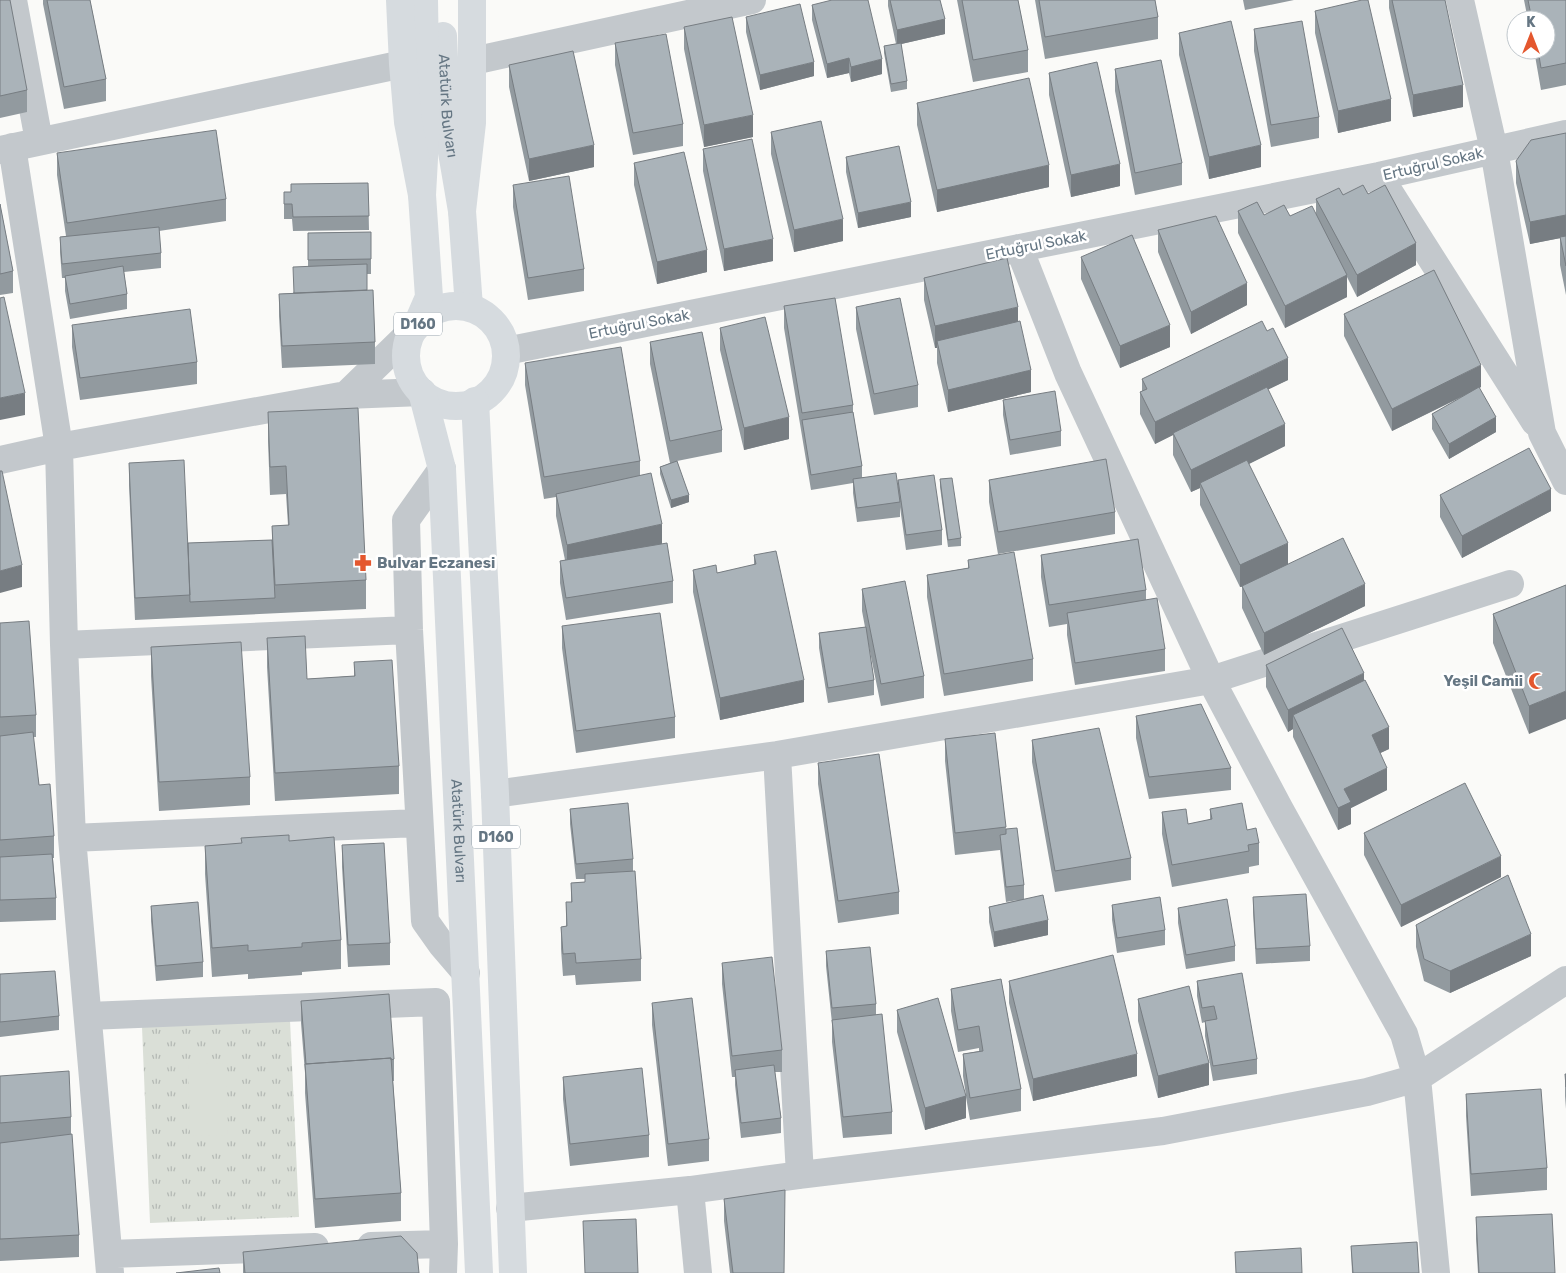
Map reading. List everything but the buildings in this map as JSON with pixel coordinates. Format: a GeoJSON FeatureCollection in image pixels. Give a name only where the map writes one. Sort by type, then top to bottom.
{"type":"FeatureCollection","features":[{"type":"Feature","properties":{"kind":"main road"},"geometry":{"type":"LineString","coordinates":[[400,0],[408,122],[422,195]]}},
{"type":"Feature","properties":{"kind":"main road","name":"D160"},"geometry":{"type":"LineString","coordinates":[[416,327],[429,297],[422,195],[426,122],[424,0]]}},
{"type":"Feature","properties":{"kind":"main road","name":"Atatürk Bulvarı"},"geometry":{"type":"LineString","coordinates":[[441,0],[447,123],[462,211]]}},
{"type":"Feature","properties":{"kind":"main road"},"geometry":{"type":"LineString","coordinates":[[422,392],[435,401],[451,405],[467,404],[475,401],[494,388],[503,373],[506,357],[504,340],[496,325],[484,314],[469,307],[462,211],[472,124],[472,0]]}},
{"type":"Feature","properties":{"kind":"main road","name":"D160"},"geometry":{"type":"LineString","coordinates":[[422,392],[412,379],[406,364],[406,347],[412,332],[422,319],[436,310],[452,306],[469,307]]}},
{"type":"Feature","properties":{"kind":"main road","name":"Atatürk Bulvarı"},"geometry":{"type":"LineString","coordinates":[[422,392],[442,469],[479,1273]]}},
{"type":"Feature","properties":{"kind":"main road","name":"D160"},"geometry":{"type":"LineString","coordinates":[[475,401],[494,794],[513,1273]]}},
{"type":"Feature","properties":{"kind":"street"},"geometry":{"type":"LineString","coordinates":[[13,0],[39,141]]}},
{"type":"Feature","properties":{"kind":"street"},"geometry":{"type":"LineString","coordinates":[[473,62],[752,0]]}},
{"type":"Feature","properties":{"kind":"street"},"geometry":{"type":"LineString","coordinates":[[1460,0],[1494,150],[1542,433]]}},
{"type":"Feature","properties":{"kind":"street"},"geometry":{"type":"LineString","coordinates":[[403,64],[6,148],[59,447],[64,645],[72,838],[110,1263],[341,1247],[444,1244]]}},
{"type":"Feature","properties":{"kind":"street","name":"Ertuğrul Sokak"},"geometry":{"type":"LineString","coordinates":[[506,351],[1379,176],[1566,134]]}},
{"type":"Feature","properties":{"kind":"street"},"geometry":{"type":"LineString","coordinates":[[1379,176],[1542,433],[1566,481]]}},
{"type":"Feature","properties":{"kind":"street"},"geometry":{"type":"LineString","coordinates":[[1020,248],[1068,373],[1211,680],[1279,808],[1404,1034],[1416,1078],[1436,1273]]}},
{"type":"Feature","properties":{"kind":"street"},"geometry":{"type":"LineString","coordinates":[[346,395],[416,327]]}},
{"type":"Feature","properties":{"kind":"street"},"geometry":{"type":"LineString","coordinates":[[0,460],[59,447],[346,395],[422,392]]}},
{"type":"Feature","properties":{"kind":"street"},"geometry":{"type":"LineString","coordinates":[[442,469],[406,520],[418,823],[424,921],[466,973]]}},
{"type":"Feature","properties":{"kind":"street"},"geometry":{"type":"LineString","coordinates":[[494,794],[777,755],[1211,680],[1510,584]]}},
{"type":"Feature","properties":{"kind":"street"},"geometry":{"type":"LineString","coordinates":[[64,645],[409,630]]}},
{"type":"Feature","properties":{"kind":"street"},"geometry":{"type":"LineString","coordinates":[[777,755],[800,1175]]}},
{"type":"Feature","properties":{"kind":"street"},"geometry":{"type":"LineString","coordinates":[[72,838],[418,823]]}},
{"type":"Feature","properties":{"kind":"street"},"geometry":{"type":"LineString","coordinates":[[510,1208],[690,1190],[1163,1131],[1367,1092],[1416,1078],[1566,980]]}},
{"type":"Feature","properties":{"kind":"street"},"geometry":{"type":"LineString","coordinates":[[88,1016],[436,1002],[444,1244],[443,1273]]}},
{"type":"Feature","properties":{"kind":"street"},"geometry":{"type":"LineString","coordinates":[[690,1190],[698,1273]]}},
{"type":"Feature","properties":{"kind":"green space"},"geometry":{"type":"Polygon","coordinates":[[[290,1020],[299,1217],[150,1223],[142,1027],[290,1020]]]}},
{"type":"Feature","properties":{"kind":"green space"},"geometry":{"type":"Polygon","coordinates":[[[226,1063],[228,1135],[190,1136],[188,1064],[226,1063]]]}},
{"type":"Feature","properties":{"kind":"place","name":"Bulvar Eczanesi"},"geometry":{"type":"Point","coordinates":[363,563]}},
{"type":"Feature","properties":{"kind":"place","name":"Yeşil Camii"},"geometry":{"type":"Point","coordinates":[1537,681]}}]}
